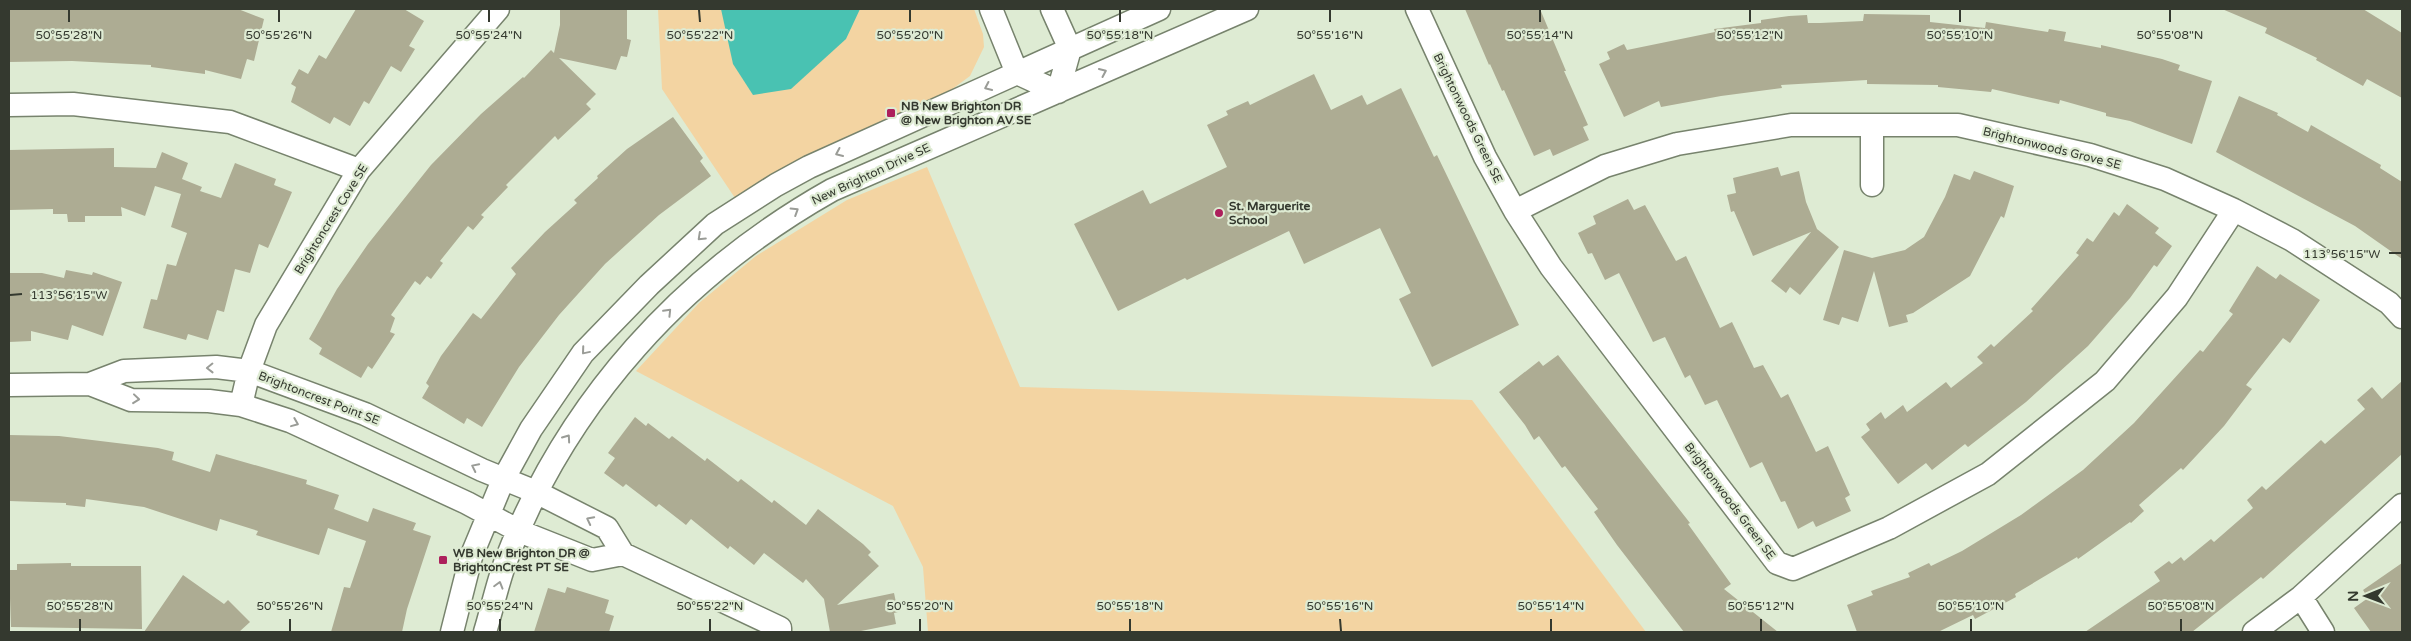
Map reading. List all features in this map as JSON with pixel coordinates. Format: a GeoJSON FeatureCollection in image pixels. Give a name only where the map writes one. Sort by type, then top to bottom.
{"type":"FeatureCollection","features":[{"type":"Feature","properties":{"kind":"street","name":"Brightoncrest Cove SE"},"geometry":{"type":"LineString","coordinates":[[241,406],[250,371],[266,325],[359,170],[498,9]]}},
{"type":"Feature","properties":{"kind":"street"},"geometry":{"type":"LineString","coordinates":[[991,9],[1017,73],[1058,92],[1070,49],[1052,9]]}},
{"type":"Feature","properties":{"kind":"street"},"geometry":{"type":"LineString","coordinates":[[452,632],[471,557],[503,480],[531,429],[584,353],[648,285],[715,224],[776,184],[809,167],[1159,9]]}},
{"type":"Feature","properties":{"kind":"street","name":"New Brighton Drive SE"},"geometry":{"type":"LineString","coordinates":[[486,632],[505,564],[536,492],[560,448],[614,371],[671,308],[734,253],[794,211],[832,190],[1248,9]]}},
{"type":"Feature","properties":{"kind":"street","name":"Brightonwoods Green SE"},"geometry":{"type":"LineString","coordinates":[[1416,9],[1485,157],[1515,211],[1551,267],[1777,563],[1793,569],[1889,528],[1988,474],[2105,381],[2177,297],[2234,210]]}},
{"type":"Feature","properties":{"kind":"street"},"geometry":{"type":"LineString","coordinates":[[9,105],[73,104],[230,122],[359,170]]}},
{"type":"Feature","properties":{"kind":"street"},"geometry":{"type":"LineString","coordinates":[[1872,124],[1872,184]]}},
{"type":"Feature","properties":{"kind":"street","name":"Brightonwoods Grove SE"},"geometry":{"type":"LineString","coordinates":[[1515,211],[1605,166],[1677,144],[1791,125],[1958,125],[2090,155],[2165,179],[2234,210],[2292,240],[2389,303],[2402,316]]}},
{"type":"Feature","properties":{"kind":"street","name":"Brightoncrest Point SE"},"geometry":{"type":"LineString","coordinates":[[9,385],[90,384],[124,371],[216,367],[250,371],[365,414],[503,480],[536,492],[607,528],[622,554],[592,560],[519,531],[488,514],[290,421],[241,406],[209,401],[131,400],[90,384]]}},
{"type":"Feature","properties":{"kind":"street"},"geometry":{"type":"LineString","coordinates":[[2254,632],[2302,597],[2402,505]]}},
{"type":"Feature","properties":{"kind":"street"},"geometry":{"type":"LineString","coordinates":[[622,554],[780,628],[780,632]]}},
{"type":"Feature","properties":{"kind":"street"},"geometry":{"type":"LineString","coordinates":[[2302,597],[2323,632]]}},
{"type":"Feature","properties":{"kind":"shaded area"},"geometry":{"type":"Polygon","coordinates":[[[658,9],[974,9],[983,34],[984,47],[970,76],[947,93],[825,147],[735,198],[662,89],[658,9]]]}},
{"type":"Feature","properties":{"kind":"shaded area"},"geometry":{"type":"Polygon","coordinates":[[[927,167],[1020,387],[1472,400],[1646,632],[928,632],[923,567],[893,506],[636,371],[699,303],[756,256],[847,200],[927,167]]]}},
{"type":"Feature","properties":{"kind":"water"},"geometry":{"type":"Polygon","coordinates":[[[721,9],[860,9],[846,39],[791,89],[753,95],[733,64],[721,9]]]}},
{"type":"Feature","properties":{"kind":"building"},"geometry":{"type":"Polygon","coordinates":[[[9,9],[238,9],[264,19],[254,61],[247,59],[241,79],[205,70],[205,74],[151,67],[151,65],[72,61],[9,62],[9,9]]]}},
{"type":"Feature","properties":{"kind":"building"},"geometry":{"type":"Polygon","coordinates":[[[356,9],[404,9],[424,21],[409,46],[415,49],[401,72],[391,66],[369,104],[364,101],[350,126],[334,117],[330,124],[291,102],[296,87],[291,84],[299,69],[308,74],[319,55],[326,59],[356,9]]]}},
{"type":"Feature","properties":{"kind":"building"},"geometry":{"type":"Polygon","coordinates":[[[560,9],[627,9],[627,39],[631,40],[627,57],[621,56],[616,70],[559,58],[596,94],[586,104],[591,109],[558,140],[555,136],[506,185],[508,187],[481,215],[484,217],[473,230],[468,226],[440,261],[443,263],[431,279],[427,276],[420,285],[415,281],[391,315],[395,318],[390,332],[395,334],[372,369],[368,366],[361,378],[319,354],[322,348],[309,339],[337,289],[368,244],[431,165],[481,114],[524,78],[551,50],[554,53],[560,25],[560,9]]]}},
{"type":"Feature","properties":{"kind":"building"},"geometry":{"type":"Polygon","coordinates":[[[1465,9],[1540,9],[1566,71],[1564,71],[1588,125],[1583,127],[1589,140],[1553,156],[1550,149],[1534,156],[1504,90],[1502,91],[1489,65],[1465,9]]]}},
{"type":"Feature","properties":{"kind":"building"},"geometry":{"type":"Polygon","coordinates":[[[2222,9],[2363,9],[2402,33],[2402,98],[2367,79],[2363,86],[2316,60],[2317,58],[2265,33],[2267,28],[2222,9]]]}},
{"type":"Feature","properties":{"kind":"building"},"geometry":{"type":"Polygon","coordinates":[[[1864,14],[1930,15],[1930,22],[1985,28],[1986,22],[2048,32],[2049,29],[2066,32],[2064,41],[2101,48],[2101,45],[2162,59],[2180,65],[2178,70],[2212,81],[2192,144],[2130,121],[2106,116],[2106,113],[2060,100],[2059,104],[1992,89],[1991,92],[1938,87],[1938,85],[1867,84],[1867,80],[1781,85],[1782,88],[1721,96],[1661,107],[1659,101],[1624,117],[1599,64],[1610,59],[1607,52],[1624,44],[1627,50],[1715,32],[1714,29],[1761,23],[1761,20],[1789,16],[1807,15],[1808,23],[1820,23],[1863,21],[1864,14]]]}},
{"type":"Feature","properties":{"kind":"building"},"geometry":{"type":"Polygon","coordinates":[[[1314,74],[1331,110],[1362,95],[1367,105],[1401,88],[1434,157],[1437,155],[1519,325],[1432,367],[1399,299],[1411,293],[1380,228],[1304,264],[1289,231],[1118,311],[1074,224],[1143,190],[1150,204],[1227,167],[1207,125],[1228,115],[1226,111],[1248,101],[1250,105],[1314,74]]]}},
{"type":"Feature","properties":{"kind":"building"},"geometry":{"type":"Polygon","coordinates":[[[2239,96],[2278,113],[2277,115],[2308,132],[2311,125],[2381,165],[2380,168],[2402,182],[2402,259],[2355,226],[2216,152],[2239,96]]]}},
{"type":"Feature","properties":{"kind":"building"},"geometry":{"type":"Polygon","coordinates":[[[673,117],[703,158],[700,161],[711,176],[659,215],[605,264],[559,315],[519,367],[482,427],[467,418],[464,424],[422,398],[429,386],[426,383],[441,356],[473,313],[481,319],[516,274],[511,268],[545,232],[577,203],[574,200],[598,178],[597,176],[627,149],[673,117]]]}},
{"type":"Feature","properties":{"kind":"building"},"geometry":{"type":"Polygon","coordinates":[[[114,148],[114,167],[156,168],[162,152],[188,163],[182,179],[202,187],[200,191],[221,198],[235,163],[276,179],[274,185],[292,192],[268,248],[259,244],[250,273],[235,269],[224,312],[217,310],[208,340],[188,334],[186,340],[143,328],[151,299],[157,300],[167,264],[176,266],[187,233],[171,227],[181,194],[155,186],[145,216],[121,207],[122,216],[85,216],[85,222],[68,222],[67,214],[53,214],[53,209],[9,210],[9,150],[114,148]]]}},
{"type":"Feature","properties":{"kind":"building"},"geometry":{"type":"Polygon","coordinates":[[[1778,167],[1781,176],[1799,171],[1806,202],[1817,229],[1839,247],[1800,295],[1790,287],[1786,293],[1771,281],[1811,232],[1753,256],[1734,211],[1731,212],[1727,195],[1736,193],[1733,178],[1778,167]]]}},
{"type":"Feature","properties":{"kind":"building"},"geometry":{"type":"Polygon","coordinates":[[[1974,171],[2014,186],[2004,218],[2001,216],[1970,276],[1913,313],[1906,315],[1908,322],[1889,327],[1874,271],[1858,322],[1842,317],[1839,325],[1823,320],[1844,250],[1872,258],[1905,250],[1924,237],[1945,197],[1954,174],[1970,180],[1974,171]]]}},
{"type":"Feature","properties":{"kind":"building"},"geometry":{"type":"Polygon","coordinates":[[[1628,199],[1634,210],[1645,205],[1676,261],[1686,256],[1720,328],[1732,322],[1754,368],[1763,365],[1781,398],[1788,394],[1816,452],[1828,446],[1850,495],[1845,498],[1851,511],[1816,527],[1813,521],[1798,529],[1785,501],[1781,502],[1762,462],[1750,468],[1717,400],[1705,405],[1690,375],[1685,378],[1665,337],[1653,342],[1619,273],[1605,280],[1592,253],[1588,254],[1578,233],[1596,224],[1593,216],[1628,199]]]}},
{"type":"Feature","properties":{"kind":"building"},"geometry":{"type":"Polygon","coordinates":[[[2127,204],[2159,228],[2155,233],[2172,246],[2157,267],[2154,265],[2130,298],[2088,346],[2026,402],[1968,447],[1965,444],[1932,470],[1926,463],[1898,484],[1861,437],[1870,430],[1866,424],[1881,412],[1885,419],[1903,405],[1907,412],[1946,382],[1951,388],[1983,363],[1977,357],[1991,344],[1994,347],[2033,311],[2031,309],[2079,255],[2076,253],[2087,238],[2093,242],[2114,212],[2119,216],[2127,204]]]}},
{"type":"Feature","properties":{"kind":"building"},"geometry":{"type":"Polygon","coordinates":[[[2257,266],[2276,279],[2280,274],[2320,300],[2290,343],[2283,338],[2246,385],[2252,389],[2224,426],[2183,470],[2181,468],[2139,505],[2144,511],[2131,523],[2078,559],[2077,557],[2015,594],[2016,597],[1975,619],[1973,615],[1938,632],[1857,632],[1847,605],[1873,595],[1871,591],[1910,577],[1908,573],[1929,563],[1931,566],[1962,551],[2021,515],[2083,470],[2134,423],[2200,350],[2203,352],[2233,314],[2229,311],[2257,266]]]}},
{"type":"Feature","properties":{"kind":"building"},"geometry":{"type":"Polygon","coordinates":[[[66,270],[92,275],[93,272],[122,282],[103,336],[72,325],[68,340],[31,331],[31,341],[9,342],[9,273],[42,273],[64,278],[66,270]]]}},
{"type":"Feature","properties":{"kind":"building"},"geometry":{"type":"Polygon","coordinates":[[[1558,355],[1690,523],[1688,524],[1731,584],[1724,589],[1778,632],[1684,632],[1617,545],[1594,512],[1598,509],[1565,466],[1562,468],[1539,436],[1534,440],[1525,425],[1499,392],[1539,361],[1543,366],[1558,355]]]}},
{"type":"Feature","properties":{"kind":"building"},"geometry":{"type":"Polygon","coordinates":[[[2402,381],[2402,454],[2263,579],[2261,577],[2192,632],[2085,632],[2160,581],[2154,572],[2169,561],[2172,564],[2181,557],[2184,561],[2211,539],[2214,542],[2253,508],[2247,500],[2262,486],[2266,490],[2321,440],[2325,444],[2365,409],[2357,400],[2372,387],[2382,399],[2402,381]]]}},
{"type":"Feature","properties":{"kind":"building"},"geometry":{"type":"Polygon","coordinates":[[[635,417],[646,426],[648,423],[669,439],[672,436],[705,461],[707,458],[738,482],[741,479],[772,503],[774,500],[806,525],[818,509],[863,544],[871,552],[868,555],[879,566],[837,605],[894,593],[898,612],[894,613],[896,624],[856,632],[830,632],[824,599],[806,579],[803,583],[764,553],[754,565],[730,546],[728,549],[691,519],[686,525],[659,504],[656,507],[626,484],[623,487],[604,473],[615,458],[608,453],[635,417]]]}},
{"type":"Feature","properties":{"kind":"building"},"geometry":{"type":"Polygon","coordinates":[[[9,435],[59,436],[158,448],[174,452],[172,460],[210,472],[216,454],[307,480],[306,484],[339,495],[334,509],[368,522],[373,508],[416,523],[413,530],[431,536],[407,609],[402,632],[331,632],[344,587],[350,588],[366,541],[328,528],[319,555],[256,535],[258,531],[220,519],[217,531],[144,507],[86,499],[85,507],[66,505],[66,503],[9,501],[9,435]]]}},
{"type":"Feature","properties":{"kind":"building"},"geometry":{"type":"Polygon","coordinates":[[[71,563],[71,566],[141,566],[142,629],[11,627],[9,570],[17,570],[17,564],[71,563]]]}},
{"type":"Feature","properties":{"kind":"building"},"geometry":{"type":"Polygon","coordinates":[[[2402,563],[2402,632],[2371,632],[2354,608],[2368,598],[2363,590],[2402,563]]]}},
{"type":"Feature","properties":{"kind":"building"},"geometry":{"type":"Polygon","coordinates":[[[183,575],[224,604],[228,600],[250,622],[239,632],[144,632],[183,575]]]}},
{"type":"Feature","properties":{"kind":"building"},"geometry":{"type":"Polygon","coordinates":[[[567,587],[609,600],[605,613],[614,616],[609,632],[534,632],[548,588],[565,593],[567,587]]]}},
{"type":"Feature","properties":{"kind":"place","name":"NB New Brighton DR @ New Brighton AV SE"},"geometry":{"type":"Point","coordinates":[891,113]}},
{"type":"Feature","properties":{"kind":"place","name":"St. Marguerite School"},"geometry":{"type":"Point","coordinates":[1219,213]}},
{"type":"Feature","properties":{"kind":"place","name":"WB New Brighton DR @ BrightonCrest PT SE"},"geometry":{"type":"Point","coordinates":[443,560]}}]}
